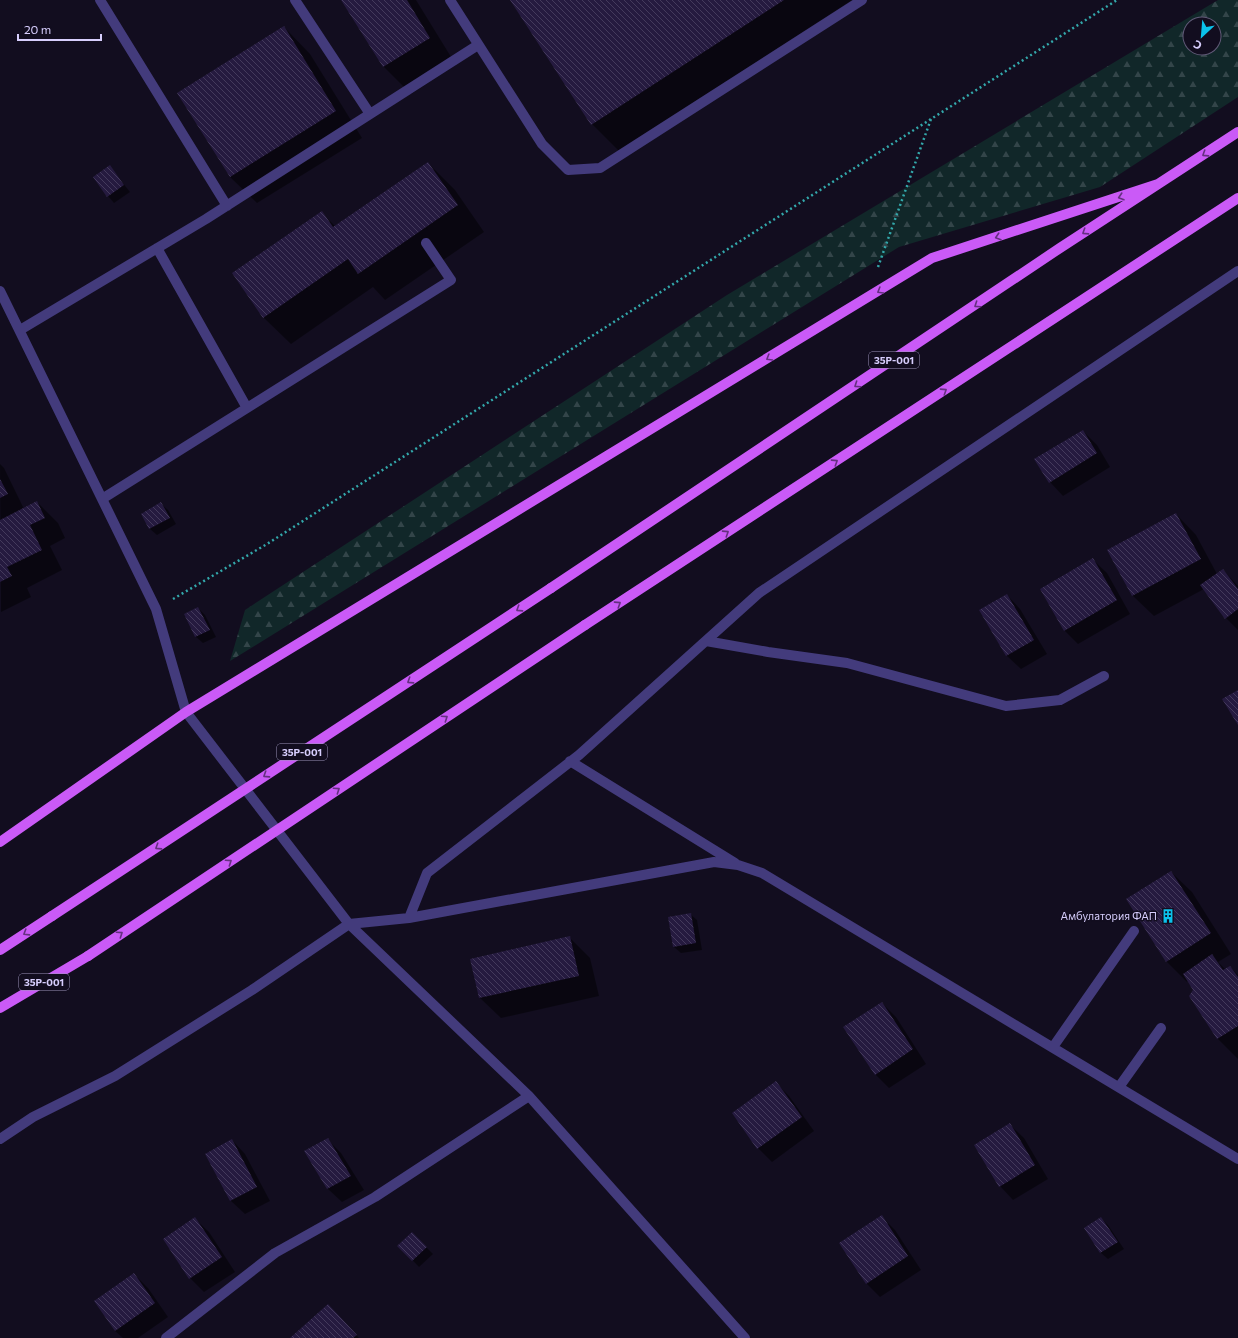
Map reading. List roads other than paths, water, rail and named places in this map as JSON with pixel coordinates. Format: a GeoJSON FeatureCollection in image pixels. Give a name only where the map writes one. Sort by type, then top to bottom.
{"type":"FeatureCollection","features":[{"type":"Feature","properties":{"kind":"main road","name":"35Р-001"},"geometry":{"type":"LineString","coordinates":[[0,950],[551,588],[1238,132]]}},
{"type":"Feature","properties":{"kind":"main road"},"geometry":{"type":"LineString","coordinates":[[0,842],[186,712],[932,258],[1158,184]]}},
{"type":"Feature","properties":{"kind":"main road","name":"35Р-001"},"geometry":{"type":"LineString","coordinates":[[0,1008],[88,956],[585,625],[1238,198]]}},
{"type":"Feature","properties":{"kind":"street"},"geometry":{"type":"LineString","coordinates":[[100,0],[227,206]]}},
{"type":"Feature","properties":{"kind":"street"},"geometry":{"type":"LineString","coordinates":[[295,0],[370,114]]}},
{"type":"Feature","properties":{"kind":"street"},"geometry":{"type":"LineString","coordinates":[[450,0],[542,144],[568,170],[600,168],[862,0]]}},
{"type":"Feature","properties":{"kind":"street"},"geometry":{"type":"LineString","coordinates":[[20,330],[227,206],[478,44]]}},
{"type":"Feature","properties":{"kind":"street"},"geometry":{"type":"LineString","coordinates":[[102,499],[451,280],[426,243]]}},
{"type":"Feature","properties":{"kind":"street"},"geometry":{"type":"LineString","coordinates":[[157,248],[247,408]]}},
{"type":"Feature","properties":{"kind":"street"},"geometry":{"type":"LineString","coordinates":[[409,918],[427,874],[570,761],[759,593],[1238,271]]}},
{"type":"Feature","properties":{"kind":"street"},"geometry":{"type":"LineString","coordinates":[[0,291],[156,609],[186,712],[349,924],[529,1096],[745,1338]]}},
{"type":"Feature","properties":{"kind":"street"},"geometry":{"type":"LineString","coordinates":[[706,641],[768,652],[847,663],[1006,706],[1060,700],[1104,676]]}},
{"type":"Feature","properties":{"kind":"street"},"geometry":{"type":"LineString","coordinates":[[570,761],[738,865]]}},
{"type":"Feature","properties":{"kind":"street"},"geometry":{"type":"LineString","coordinates":[[0,1139],[33,1117],[115,1076],[252,990],[349,924],[409,918],[714,862],[738,865],[762,873],[1238,1159]]}},
{"type":"Feature","properties":{"kind":"street"},"geometry":{"type":"LineString","coordinates":[[1053,1047],[1134,931]]}},
{"type":"Feature","properties":{"kind":"street"},"geometry":{"type":"LineString","coordinates":[[1119,1087],[1161,1028]]}},
{"type":"Feature","properties":{"kind":"street"},"geometry":{"type":"LineString","coordinates":[[166,1338],[275,1253],[375,1197],[529,1096]]}},
{"type":"Feature","properties":{"kind":"place","name":"Амбулатория ФАП"},"geometry":{"type":"Point","coordinates":[1168,916]}}]}
